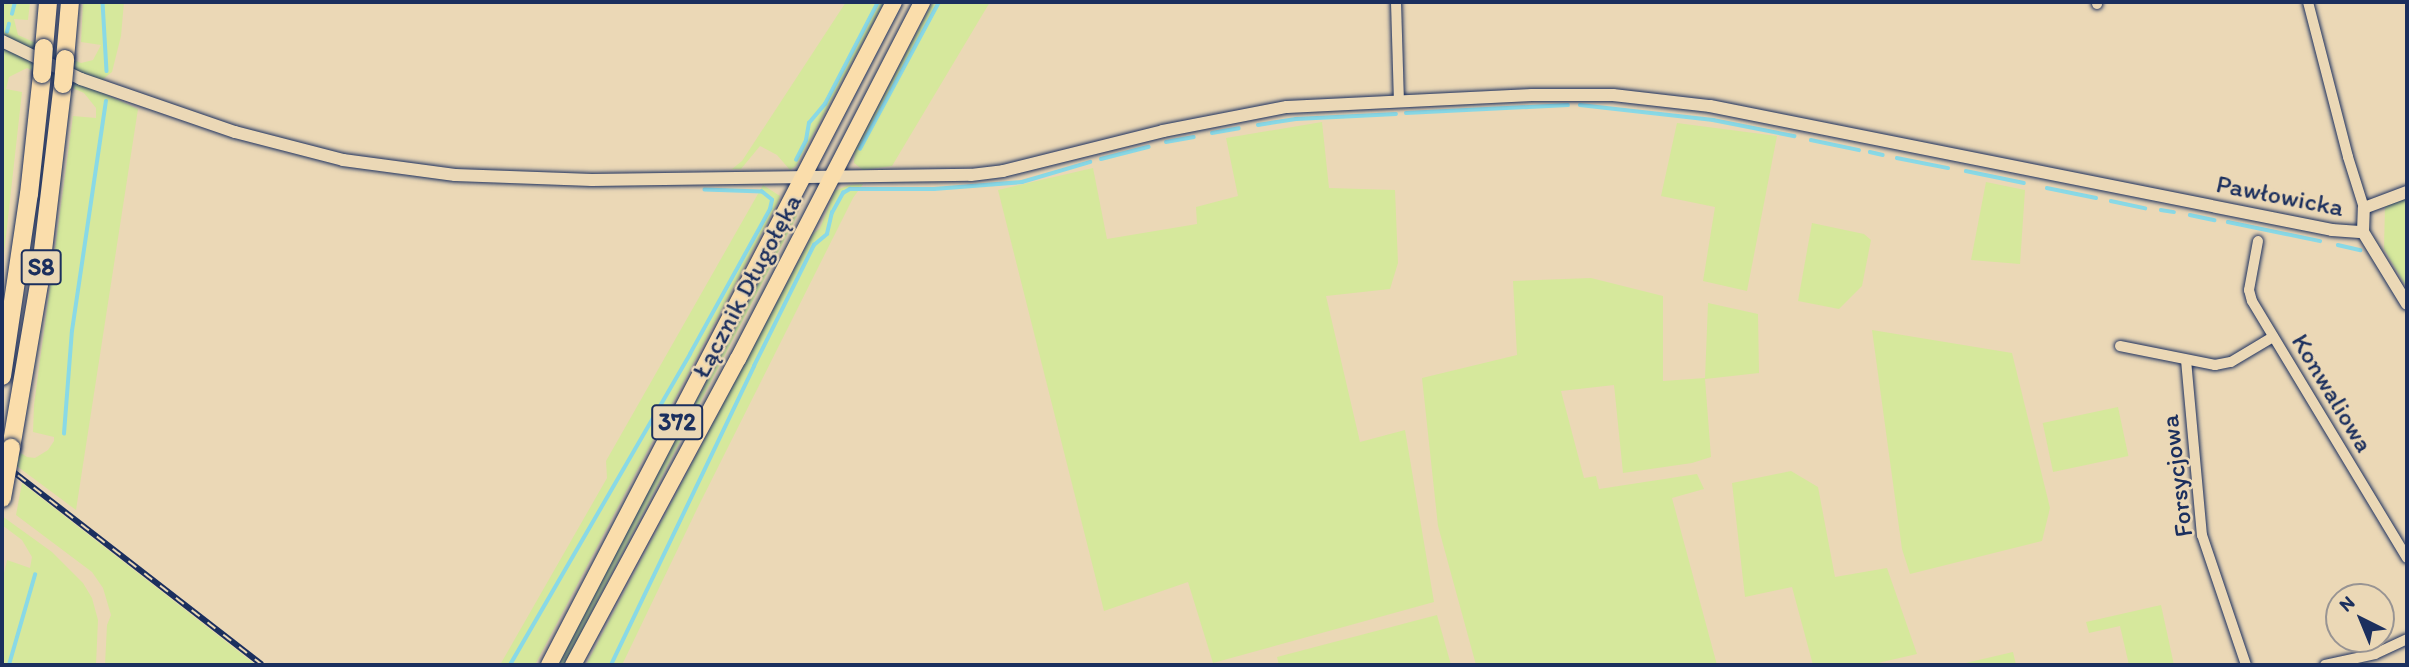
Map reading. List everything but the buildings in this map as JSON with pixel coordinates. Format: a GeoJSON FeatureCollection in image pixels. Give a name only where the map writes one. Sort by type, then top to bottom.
{"type":"FeatureCollection","features":[{"type":"Feature","properties":{"kind":"highway","name":"S8"},"geometry":{"type":"LineString","coordinates":[[2,376],[29,194],[48,2]]}},
{"type":"Feature","properties":{"kind":"highway","name":"S8"},"geometry":{"type":"LineString","coordinates":[[2,498],[38,284],[63,85],[70,2]]}},
{"type":"Feature","properties":{"kind":"main road","name":"Łącznik Długołęka"},"geometry":{"type":"LineString","coordinates":[[549,665],[894,2]]}},
{"type":"Feature","properties":{"kind":"main road","name":"Łącznik Długołęka"},"geometry":{"type":"LineString","coordinates":[[573,665],[922,2]]}},
{"type":"Feature","properties":{"kind":"street"},"geometry":{"type":"LineString","coordinates":[[1396,2],[1399,102]]}},
{"type":"Feature","properties":{"kind":"street"},"geometry":{"type":"LineString","coordinates":[[2308,2],[2347,158],[2364,208],[2363,233]]}},
{"type":"Feature","properties":{"kind":"street","name":"Pawłowicka"},"geometry":{"type":"LineString","coordinates":[[2,41],[81,79],[116,92],[234,132],[343,160],[455,174],[592,180],[937,177],[1003,171],[1163,131],[1287,107],[1532,95],[1613,95],[1682,103],[2342,232],[2363,233],[2407,304]]}},
{"type":"Feature","properties":{"kind":"street"},"geometry":{"type":"LineString","coordinates":[[2364,208],[2407,192]]}},
{"type":"Feature","properties":{"kind":"street","name":"Konwaliowa"},"geometry":{"type":"LineString","coordinates":[[2258,241],[2249,290],[2273,337],[2407,558]]}},
{"type":"Feature","properties":{"kind":"street"},"geometry":{"type":"LineString","coordinates":[[2120,346],[2216,365],[2231,362],[2273,337]]}},
{"type":"Feature","properties":{"kind":"street","name":"Forsycjowa"},"geometry":{"type":"LineString","coordinates":[[2186,360],[2202,535],[2246,665]]}},
{"type":"Feature","properties":{"kind":"street"},"geometry":{"type":"LineString","coordinates":[[2325,665],[2375,654],[2407,639]]}},
{"type":"Feature","properties":{"kind":"green space"},"geometry":{"type":"Polygon","coordinates":[[[2,2],[30,2],[28,20],[14,19],[18,35],[81,63],[93,60],[101,45],[81,42],[83,2],[124,2],[121,36],[112,72],[102,80],[80,73],[2,36],[2,2]]]}},
{"type":"Feature","properties":{"kind":"green space"},"geometry":{"type":"Polygon","coordinates":[[[846,2],[884,2],[796,166],[790,170],[777,155],[760,146],[741,169],[732,169],[742,161],[846,2]]]}},
{"type":"Feature","properties":{"kind":"green space"},"geometry":{"type":"Polygon","coordinates":[[[933,2],[990,2],[892,166],[863,170],[854,163],[855,150],[933,2]]]}},
{"type":"Feature","properties":{"kind":"green space"},"geometry":{"type":"Polygon","coordinates":[[[2,47],[138,109],[76,510],[2,455],[2,441],[27,457],[35,458],[48,450],[54,441],[54,437],[33,432],[34,405],[73,116],[96,118],[96,108],[84,93],[27,68],[9,77],[6,89],[22,92],[2,272],[2,47]]]}},
{"type":"Feature","properties":{"kind":"green space"},"geometry":{"type":"Polygon","coordinates":[[[1322,122],[1329,188],[1395,190],[1398,263],[1390,289],[1326,296],[1360,442],[1405,430],[1434,602],[1213,663],[1188,582],[1104,611],[998,190],[1093,168],[1107,239],[1197,224],[1196,207],[1238,196],[1226,138],[1322,122]]]}},
{"type":"Feature","properties":{"kind":"green space"},"geometry":{"type":"Polygon","coordinates":[[[1677,123],[1777,136],[1747,291],[1703,281],[1715,207],[1661,196],[1677,123]]]}},
{"type":"Feature","properties":{"kind":"green space"},"geometry":{"type":"Polygon","coordinates":[[[1986,182],[2025,190],[2020,264],[1971,260],[1986,182]]]}},
{"type":"Feature","properties":{"kind":"green space"},"geometry":{"type":"Polygon","coordinates":[[[863,184],[853,198],[697,509],[622,665],[586,665],[813,234],[820,228],[835,191],[849,185],[863,184]]]}},
{"type":"Feature","properties":{"kind":"green space"},"geometry":{"type":"Polygon","coordinates":[[[763,185],[780,196],[777,204],[535,665],[500,665],[607,478],[606,461],[763,185]]]}},
{"type":"Feature","properties":{"kind":"green space"},"geometry":{"type":"Polygon","coordinates":[[[2407,197],[2407,288],[2384,249],[2385,205],[2407,197]]]}},
{"type":"Feature","properties":{"kind":"green space"},"geometry":{"type":"Polygon","coordinates":[[[797,210],[797,216],[564,665],[557,665],[797,210]]]}},
{"type":"Feature","properties":{"kind":"green space"},"geometry":{"type":"Polygon","coordinates":[[[1812,223],[1864,234],[1871,240],[1862,286],[1839,309],[1798,301],[1812,223]]]}},
{"type":"Feature","properties":{"kind":"green space"},"geometry":{"type":"Polygon","coordinates":[[[1591,278],[1663,296],[1663,381],[1705,378],[1708,303],[1758,314],[1759,373],[1705,379],[1711,457],[1692,463],[1623,473],[1614,385],[1561,391],[1584,478],[1596,476],[1599,489],[1697,474],[1704,489],[1672,498],[1717,665],[1476,665],[1438,526],[1422,378],[1517,355],[1513,281],[1591,278]]]}},
{"type":"Feature","properties":{"kind":"green space"},"geometry":{"type":"Polygon","coordinates":[[[1872,330],[2012,353],[2050,508],[2042,541],[1910,574],[1902,549],[1872,330]]]}},
{"type":"Feature","properties":{"kind":"green space"},"geometry":{"type":"Polygon","coordinates":[[[2118,407],[2128,456],[2053,472],[2043,423],[2118,407]]]}},
{"type":"Feature","properties":{"kind":"green space"},"geometry":{"type":"Polygon","coordinates":[[[1791,471],[1818,487],[1835,577],[1887,568],[1917,654],[1869,665],[1813,665],[1792,587],[1745,597],[1732,483],[1791,471]]]}},
{"type":"Feature","properties":{"kind":"green space"},"geometry":{"type":"Polygon","coordinates":[[[22,483],[256,665],[105,665],[107,625],[111,615],[103,588],[92,572],[16,515],[22,483]]]}},
{"type":"Feature","properties":{"kind":"green space"},"geometry":{"type":"Polygon","coordinates":[[[2,516],[52,552],[83,583],[92,598],[98,620],[96,665],[2,665],[2,582],[7,560],[30,568],[32,557],[22,540],[2,525],[2,516]]]}},
{"type":"Feature","properties":{"kind":"green space"},"geometry":{"type":"Polygon","coordinates":[[[2161,605],[2174,665],[2129,665],[2120,626],[2089,633],[2086,622],[2161,605]]]}},
{"type":"Feature","properties":{"kind":"green space"},"geometry":{"type":"Polygon","coordinates":[[[1437,615],[1451,665],[1279,665],[1277,657],[1437,615]]]}},
{"type":"Feature","properties":{"kind":"green space"},"geometry":{"type":"Polygon","coordinates":[[[2013,652],[2016,665],[1957,665],[2013,652]]]}},
{"type":"Feature","properties":{"kind":"waterway"},"geometry":{"type":"LineString","coordinates":[[12,14],[15,2]]}},
{"type":"Feature","properties":{"kind":"waterway"},"geometry":{"type":"LineString","coordinates":[[103,2],[107,71]]}},
{"type":"Feature","properties":{"kind":"waterway"},"geometry":{"type":"LineString","coordinates":[[796,160],[806,140],[809,123],[825,104],[878,2]]}},
{"type":"Feature","properties":{"kind":"waterway"},"geometry":{"type":"LineString","coordinates":[[860,149],[939,2]]}},
{"type":"Feature","properties":{"kind":"waterway"},"geometry":{"type":"LineString","coordinates":[[7,32],[9,24]]}},
{"type":"Feature","properties":{"kind":"waterway"},"geometry":{"type":"LineString","coordinates":[[64,434],[72,331],[106,101]]}},
{"type":"Feature","properties":{"kind":"waterway"},"geometry":{"type":"LineString","coordinates":[[1406,113],[1568,105]]}},
{"type":"Feature","properties":{"kind":"waterway"},"geometry":{"type":"LineString","coordinates":[[1580,105],[1713,120],[1794,136]]}},
{"type":"Feature","properties":{"kind":"waterway"},"geometry":{"type":"LineString","coordinates":[[1258,125],[1296,119],[1396,114]]}},
{"type":"Feature","properties":{"kind":"waterway"},"geometry":{"type":"LineString","coordinates":[[1212,133],[1239,128]]}},
{"type":"Feature","properties":{"kind":"waterway"},"geometry":{"type":"LineString","coordinates":[[1166,142],[1194,137]]}},
{"type":"Feature","properties":{"kind":"waterway"},"geometry":{"type":"LineString","coordinates":[[1811,140],[1859,150]]}},
{"type":"Feature","properties":{"kind":"waterway"},"geometry":{"type":"LineString","coordinates":[[1101,159],[1148,147]]}},
{"type":"Feature","properties":{"kind":"waterway"},"geometry":{"type":"LineString","coordinates":[[1870,152],[1883,155]]}},
{"type":"Feature","properties":{"kind":"waterway"},"geometry":{"type":"LineString","coordinates":[[1897,158],[1948,168]]}},
{"type":"Feature","properties":{"kind":"waterway"},"geometry":{"type":"LineString","coordinates":[[611,665],[814,245],[827,234],[832,213],[843,193],[850,189],[934,189],[1022,182],[1090,162]]}},
{"type":"Feature","properties":{"kind":"waterway"},"geometry":{"type":"LineString","coordinates":[[1966,171],[2024,183]]}},
{"type":"Feature","properties":{"kind":"waterway"},"geometry":{"type":"LineString","coordinates":[[2047,188],[2096,198]]}},
{"type":"Feature","properties":{"kind":"waterway"},"geometry":{"type":"LineString","coordinates":[[510,665],[690,354],[770,209],[772,200],[762,192],[705,190]]}},
{"type":"Feature","properties":{"kind":"waterway"},"geometry":{"type":"LineString","coordinates":[[2111,201],[2145,208]]}},
{"type":"Feature","properties":{"kind":"waterway"},"geometry":{"type":"LineString","coordinates":[[2161,210],[2174,212]]}},
{"type":"Feature","properties":{"kind":"waterway"},"geometry":{"type":"LineString","coordinates":[[2190,215],[2214,220]]}},
{"type":"Feature","properties":{"kind":"waterway"},"geometry":{"type":"LineString","coordinates":[[2228,222],[2320,241]]}},
{"type":"Feature","properties":{"kind":"waterway"},"geometry":{"type":"LineString","coordinates":[[2338,245],[2360,250]]}},
{"type":"Feature","properties":{"kind":"waterway"},"geometry":{"type":"LineString","coordinates":[[9,665],[35,575]]}},
{"type":"Feature","properties":{"kind":"railway"},"geometry":{"type":"LineString","coordinates":[[2,463],[262,665]]}}]}
